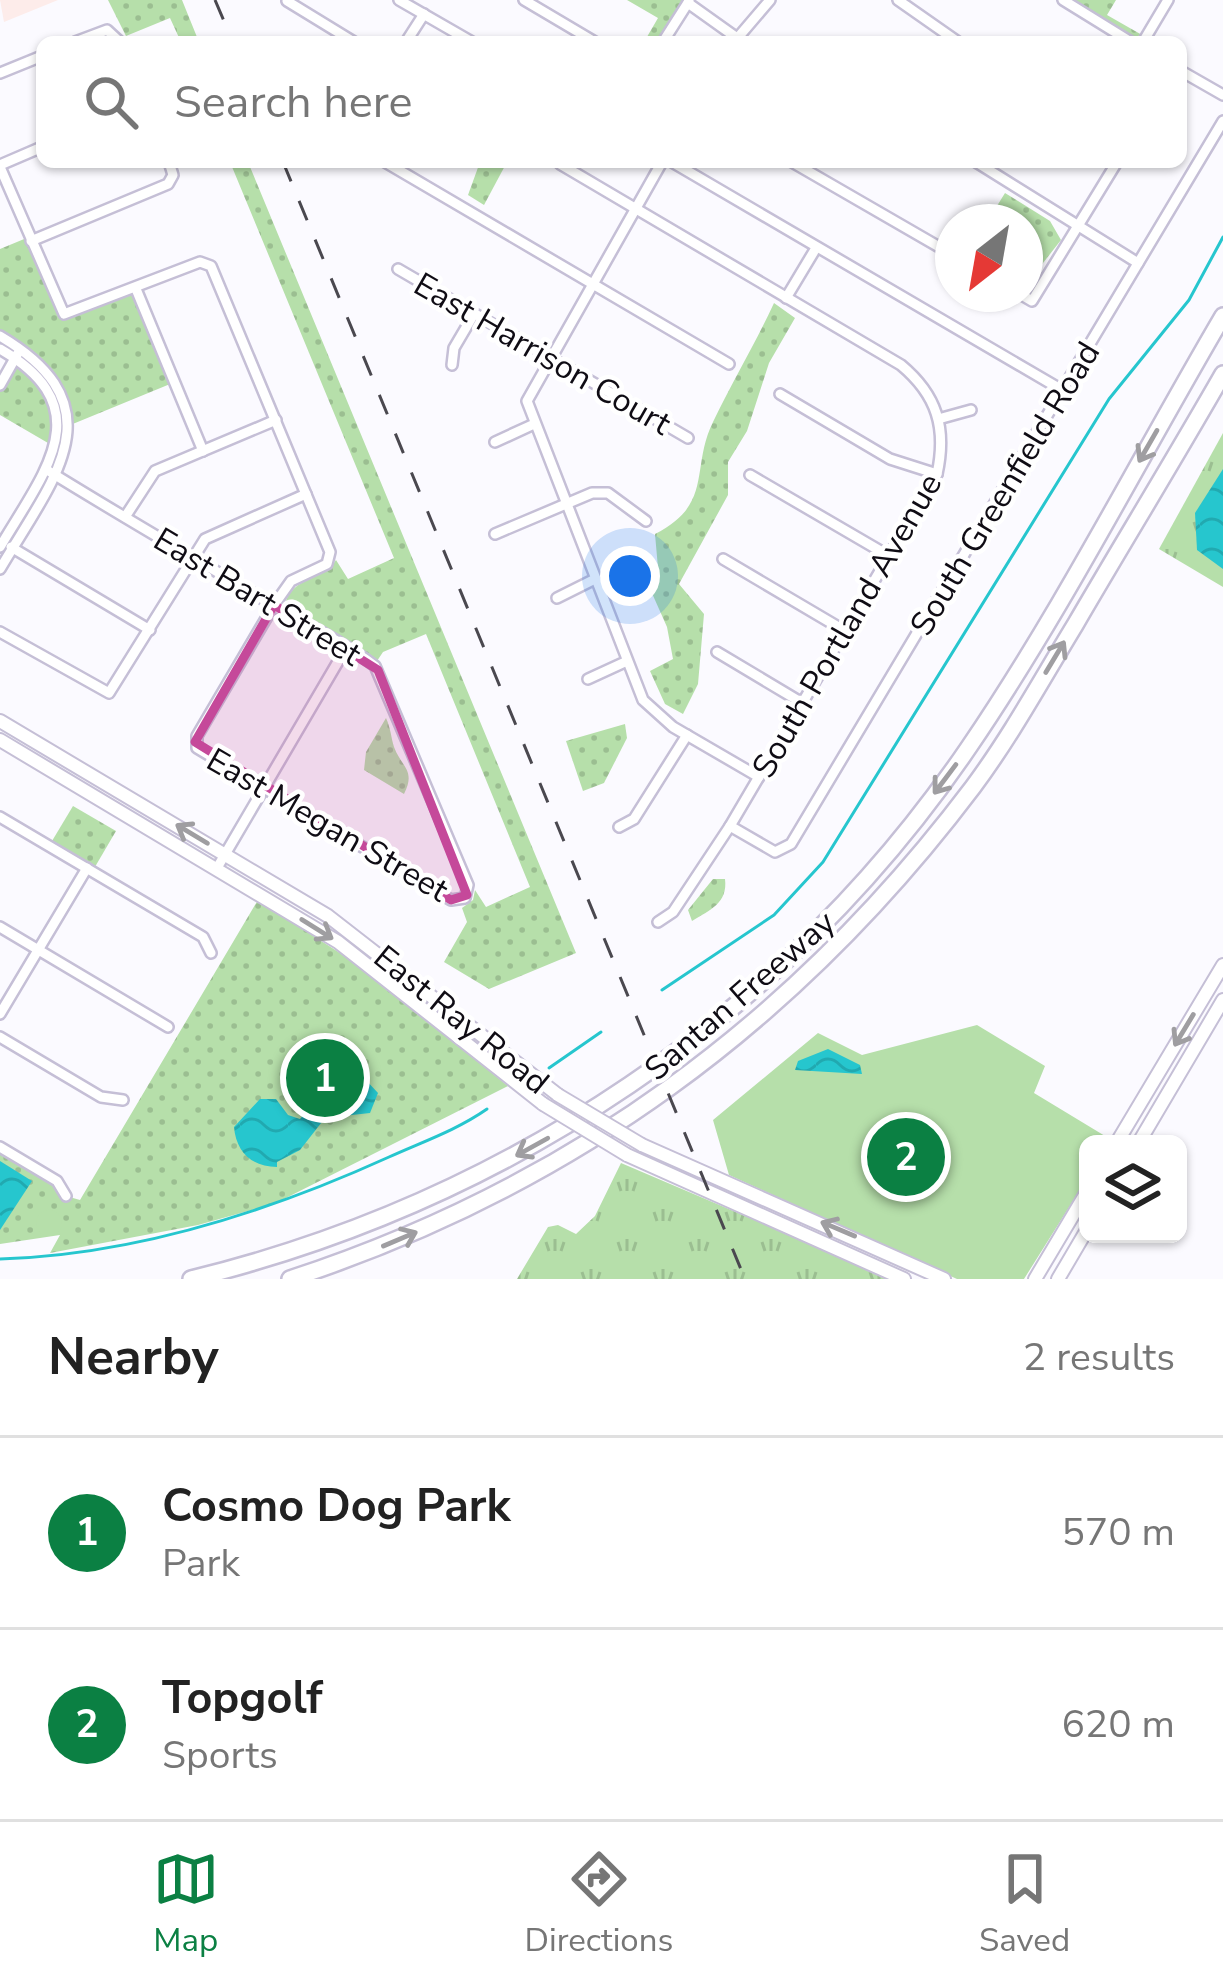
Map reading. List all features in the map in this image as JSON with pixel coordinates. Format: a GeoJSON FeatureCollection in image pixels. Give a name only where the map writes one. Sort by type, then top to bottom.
{"type":"FeatureCollection","features":[{"type":"Feature","properties":{"kind":"highway","name":"Santan Freeway"},"geometry":{"type":"LineString","coordinates":[[191,1279],[338,1236],[521,1153],[652,1072],[790,958],[883,861],[968,749],[1029,653],[1223,316]]}},
{"type":"Feature","properties":{"kind":"highway","name":"Santan Freeway"},"geometry":{"type":"LineString","coordinates":[[290,1279],[391,1244],[566,1157],[654,1103],[801,982],[876,905],[976,782],[1223,375]]}},
{"type":"Feature","properties":{"kind":"main road","name":"East Ray Road"},"geometry":{"type":"LineString","coordinates":[[0,722],[226,854],[382,953],[558,1096],[642,1144],[944,1279]]}},
{"type":"Feature","properties":{"kind":"main road","name":"East Ray Road"},"geometry":{"type":"LineString","coordinates":[[0,740],[218,868],[372,966],[543,1104],[628,1155],[904,1279]]}},
{"type":"Feature","properties":{"kind":"main road"},"geometry":{"type":"LineString","coordinates":[[1120,1135],[1222,968]]}},
{"type":"Feature","properties":{"kind":"main road"},"geometry":{"type":"LineString","coordinates":[[1143,1135],[1223,1000]]}},
{"type":"Feature","properties":{"kind":"main road"},"geometry":{"type":"LineString","coordinates":[[1035,1279],[1079,1205]]}},
{"type":"Feature","properties":{"kind":"main road"},"geometry":{"type":"LineString","coordinates":[[1058,1279],[1079,1243]]}},
{"type":"Feature","properties":{"kind":"street"},"geometry":{"type":"LineString","coordinates":[[399,0],[462,36]]}},
{"type":"Feature","properties":{"kind":"street"},"geometry":{"type":"LineString","coordinates":[[524,0],[586,36]]}},
{"type":"Feature","properties":{"kind":"street"},"geometry":{"type":"LineString","coordinates":[[738,36],[770,0]]}},
{"type":"Feature","properties":{"kind":"street"},"geometry":{"type":"LineString","coordinates":[[898,0],[949,36]]}},
{"type":"Feature","properties":{"kind":"street"},"geometry":{"type":"LineString","coordinates":[[1063,0],[1121,36]]}},
{"type":"Feature","properties":{"kind":"street"},"geometry":{"type":"LineString","coordinates":[[1146,36],[1168,0]]}},
{"type":"Feature","properties":{"kind":"street"},"geometry":{"type":"LineString","coordinates":[[286,1],[344,36]]}},
{"type":"Feature","properties":{"kind":"street"},"geometry":{"type":"LineString","coordinates":[[667,36],[689,2],[730,36]]}},
{"type":"Feature","properties":{"kind":"street"},"geometry":{"type":"LineString","coordinates":[[410,36],[424,14]]}},
{"type":"Feature","properties":{"kind":"street"},"geometry":{"type":"LineString","coordinates":[[0,73],[36,58]]}},
{"type":"Feature","properties":{"kind":"street"},"geometry":{"type":"LineString","coordinates":[[1187,74],[1223,95]]}},
{"type":"Feature","properties":{"kind":"street","name":"South Greenfield Road"},"geometry":{"type":"LineString","coordinates":[[730,826],[781,853],[1223,121]]}},
{"type":"Feature","properties":{"kind":"street"},"geometry":{"type":"LineString","coordinates":[[36,151],[0,166],[64,314],[206,262],[213,268],[331,558],[291,581],[274,605]]}},
{"type":"Feature","properties":{"kind":"street"},"geometry":{"type":"LineString","coordinates":[[31,241],[173,178],[170,168]]}},
{"type":"Feature","properties":{"kind":"street"},"geometry":{"type":"LineString","coordinates":[[395,168],[729,364]]}},
{"type":"Feature","properties":{"kind":"street"},"geometry":{"type":"LineString","coordinates":[[567,168],[901,365],[918,379],[941,418],[971,410]]}},
{"type":"Feature","properties":{"kind":"street"},"geometry":{"type":"LineString","coordinates":[[659,168],[527,401],[532,425],[644,700],[687,735],[759,777]]}},
{"type":"Feature","properties":{"kind":"street"},"geometry":{"type":"LineString","coordinates":[[682,168],[1062,390]]}},
{"type":"Feature","properties":{"kind":"street"},"geometry":{"type":"LineString","coordinates":[[802,168],[935,245]]}},
{"type":"Feature","properties":{"kind":"street"},"geometry":{"type":"LineString","coordinates":[[986,168],[1138,263]]}},
{"type":"Feature","properties":{"kind":"street"},"geometry":{"type":"LineString","coordinates":[[1043,284],[1113,168]]}},
{"type":"Feature","properties":{"kind":"street"},"geometry":{"type":"LineString","coordinates":[[787,298],[816,248]]}},
{"type":"Feature","properties":{"kind":"street","name":"East Harrison Court"},"geometry":{"type":"LineString","coordinates":[[398,269],[688,438]]}},
{"type":"Feature","properties":{"kind":"street"},"geometry":{"type":"LineString","coordinates":[[136,289],[203,451]]}},
{"type":"Feature","properties":{"kind":"street"},"geometry":{"type":"LineString","coordinates":[[452,365],[454,348],[474,314]]}},
{"type":"Feature","properties":{"kind":"street"},"geometry":{"type":"LineString","coordinates":[[0,336],[46,368],[65,402],[68,445],[4,544],[0,569]]}},
{"type":"Feature","properties":{"kind":"street"},"geometry":{"type":"LineString","coordinates":[[0,349],[19,351]]}},
{"type":"Feature","properties":{"kind":"street"},"geometry":{"type":"LineString","coordinates":[[0,385],[19,351]]}},
{"type":"Feature","properties":{"kind":"street"},"geometry":{"type":"LineString","coordinates":[[780,394],[890,459],[938,474]]}},
{"type":"Feature","properties":{"kind":"street","name":"South Portland Avenue"},"geometry":{"type":"LineString","coordinates":[[658,922],[673,912],[730,826],[938,474],[941,418]]}},
{"type":"Feature","properties":{"kind":"street"},"geometry":{"type":"LineString","coordinates":[[125,517],[155,471],[276,420]]}},
{"type":"Feature","properties":{"kind":"street"},"geometry":{"type":"LineString","coordinates":[[495,442],[532,425]]}},
{"type":"Feature","properties":{"kind":"street","name":"East Bart Street"},"geometry":{"type":"LineString","coordinates":[[51,473],[346,648],[382,676],[468,885],[464,898]]}},
{"type":"Feature","properties":{"kind":"street"},"geometry":{"type":"LineString","coordinates":[[749,476],[889,556]]}},
{"type":"Feature","properties":{"kind":"street"},"geometry":{"type":"LineString","coordinates":[[0,632],[109,693],[193,557],[215,531],[306,494]]}},
{"type":"Feature","properties":{"kind":"street"},"geometry":{"type":"LineString","coordinates":[[495,534],[563,503],[608,494],[646,521]]}},
{"type":"Feature","properties":{"kind":"street"},"geometry":{"type":"LineString","coordinates":[[4,544],[150,630]]}},
{"type":"Feature","properties":{"kind":"street"},"geometry":{"type":"LineString","coordinates":[[723,559],[845,632]]}},
{"type":"Feature","properties":{"kind":"street"},"geometry":{"type":"LineString","coordinates":[[557,598],[593,580]]}},
{"type":"Feature","properties":{"kind":"street","name":"East Megan Street"},"geometry":{"type":"LineString","coordinates":[[274,605],[195,742],[200,751],[452,901],[464,898]]}},
{"type":"Feature","properties":{"kind":"street"},"geometry":{"type":"LineString","coordinates":[[218,868],[346,648]]}},
{"type":"Feature","properties":{"kind":"street"},"geometry":{"type":"LineString","coordinates":[[718,652],[804,704]]}},
{"type":"Feature","properties":{"kind":"street"},"geometry":{"type":"LineString","coordinates":[[588,679],[625,662]]}},
{"type":"Feature","properties":{"kind":"street"},"geometry":{"type":"LineString","coordinates":[[619,827],[634,819],[687,735]]}},
{"type":"Feature","properties":{"kind":"street"},"geometry":{"type":"LineString","coordinates":[[0,817],[203,938],[212,953]]}},
{"type":"Feature","properties":{"kind":"street"},"geometry":{"type":"LineString","coordinates":[[0,1014],[87,868]]}},
{"type":"Feature","properties":{"kind":"street"},"geometry":{"type":"LineString","coordinates":[[0,927],[168,1027]]}},
{"type":"Feature","properties":{"kind":"street"},"geometry":{"type":"LineString","coordinates":[[0,1037],[101,1097],[123,1100]]}},
{"type":"Feature","properties":{"kind":"street"},"geometry":{"type":"LineString","coordinates":[[0,1147],[57,1181],[66,1196]]}},
{"type":"Feature","properties":{"kind":"highlighted area"},"geometry":{"type":"Polygon","coordinates":[[[274,605],[378,670],[467,895],[451,900],[195,742],[274,605]]]}},
{"type":"Feature","properties":{"kind":"shaded area"},"geometry":{"type":"Polygon","coordinates":[[[0,0],[58,0],[4,22],[0,0]]]}},
{"type":"Feature","properties":{"kind":"green space"},"geometry":{"type":"Polygon","coordinates":[[[108,0],[182,0],[197,36],[178,36],[170,18],[126,36],[108,0]]]}},
{"type":"Feature","properties":{"kind":"green space"},"geometry":{"type":"Polygon","coordinates":[[[627,0],[684,0],[663,36],[648,36],[658,18],[627,0]]]}},
{"type":"Feature","properties":{"kind":"green space"},"geometry":{"type":"Polygon","coordinates":[[[1071,0],[1116,0],[1107,15],[1142,35],[1132,36],[1071,0]]]}},
{"type":"Feature","properties":{"kind":"green space"},"geometry":{"type":"Polygon","coordinates":[[[232,168],[250,168],[576,953],[489,989],[444,962],[467,922],[462,908],[473,900],[475,890],[486,907],[530,887],[426,634],[383,652],[377,661],[285,604],[294,588],[336,560],[348,579],[394,558],[232,168]]]}},
{"type":"Feature","properties":{"kind":"green space"},"geometry":{"type":"Polygon","coordinates":[[[478,168],[504,168],[484,205],[468,195],[478,168]]]}},
{"type":"Feature","properties":{"kind":"green space"},"geometry":{"type":"Polygon","coordinates":[[[1005,193],[1023,204],[998,204],[1005,193]]]}},
{"type":"Feature","properties":{"kind":"green space"},"geometry":{"type":"Polygon","coordinates":[[[1043,217],[1050,221],[1061,240],[1043,263],[1043,217]]]}},
{"type":"Feature","properties":{"kind":"green space"},"geometry":{"type":"Polygon","coordinates":[[[29,237],[64,314],[136,289],[175,382],[63,428],[60,450],[0,415],[0,385],[18,353],[0,342],[0,249],[29,237]]]}},
{"type":"Feature","properties":{"kind":"green space"},"geometry":{"type":"Polygon","coordinates":[[[774,303],[795,318],[769,363],[747,431],[728,462],[728,495],[679,584],[704,614],[698,684],[683,714],[665,704],[650,671],[673,659],[667,627],[643,573],[658,568],[655,534],[673,523],[693,498],[713,422],[774,303]]]}},
{"type":"Feature","properties":{"kind":"green space"},"geometry":{"type":"Polygon","coordinates":[[[1223,433],[1223,587],[1159,549],[1223,433]]]}},
{"type":"Feature","properties":{"kind":"green space"},"geometry":{"type":"Polygon","coordinates":[[[386,718],[408,774],[404,794],[364,770],[366,752],[386,718]]]}},
{"type":"Feature","properties":{"kind":"green space"},"geometry":{"type":"Polygon","coordinates":[[[625,724],[627,738],[604,783],[583,791],[566,741],[625,724]]]}},
{"type":"Feature","properties":{"kind":"green space"},"geometry":{"type":"Polygon","coordinates":[[[73,806],[116,831],[92,872],[49,846],[73,806]]]}},
{"type":"Feature","properties":{"kind":"green space"},"geometry":{"type":"Polygon","coordinates":[[[713,879],[725,879],[724,894],[692,921],[688,910],[713,879]]]}},
{"type":"Feature","properties":{"kind":"green space"},"geometry":{"type":"Polygon","coordinates":[[[258,900],[360,966],[508,1086],[276,1203],[198,1225],[50,1253],[60,1235],[0,1244],[0,1147],[57,1181],[66,1196],[80,1200],[258,900]]]}},
{"type":"Feature","properties":{"kind":"green space"},"geometry":{"type":"Polygon","coordinates":[[[977,1025],[1045,1066],[1034,1093],[1103,1135],[1079,1135],[1079,1191],[1024,1279],[957,1279],[729,1175],[713,1120],[818,1033],[862,1055],[977,1025]]]}},
{"type":"Feature","properties":{"kind":"green space"},"geometry":{"type":"Polygon","coordinates":[[[621,1163],[887,1279],[517,1279],[548,1227],[558,1225],[576,1234],[595,1216],[621,1163]]]}},
{"type":"Feature","properties":{"kind":"green space"},"geometry":{"type":"Polygon","coordinates":[[[49,1210],[62,1223],[49,1236],[36,1223],[49,1210]]]}},
{"type":"Feature","properties":{"kind":"water"},"geometry":{"type":"Polygon","coordinates":[[[1223,469],[1223,569],[1197,550],[1195,513],[1223,469]]]}},
{"type":"Feature","properties":{"kind":"water"},"geometry":{"type":"Polygon","coordinates":[[[828,1049],[860,1065],[862,1074],[795,1070],[798,1061],[828,1049]]]}},
{"type":"Feature","properties":{"kind":"water"},"geometry":{"type":"Polygon","coordinates":[[[365,1079],[378,1093],[370,1113],[325,1118],[300,1150],[277,1162],[277,1167],[252,1161],[238,1143],[234,1127],[260,1099],[276,1099],[288,1115],[300,1119],[322,1093],[365,1079]]]}},
{"type":"Feature","properties":{"kind":"water"},"geometry":{"type":"Polygon","coordinates":[[[0,1161],[32,1181],[0,1230],[0,1161]]]}},
{"type":"Feature","properties":{"kind":"waterway"},"geometry":{"type":"LineString","coordinates":[[662,990],[774,915],[823,862],[1109,399],[1189,300],[1223,237]]}},
{"type":"Feature","properties":{"kind":"waterway"},"geometry":{"type":"LineString","coordinates":[[549,1068],[601,1032]]}},
{"type":"Feature","properties":{"kind":"waterway"},"geometry":{"type":"LineString","coordinates":[[0,1259],[100,1249],[248,1212],[343,1177],[487,1109]]}},
{"type":"Feature","properties":{"kind":"railway"},"geometry":{"type":"LineString","coordinates":[[215,0],[230,36]]}},
{"type":"Feature","properties":{"kind":"railway"},"geometry":{"type":"LineString","coordinates":[[285,168],[745,1279]]}},
{"type":"Feature","properties":{"kind":"place","name":"Cosmo Dog Park"},"geometry":{"type":"Point","coordinates":[325,1078]}},
{"type":"Feature","properties":{"kind":"place","name":"Topgolf"},"geometry":{"type":"Point","coordinates":[906,1157]}}]}
